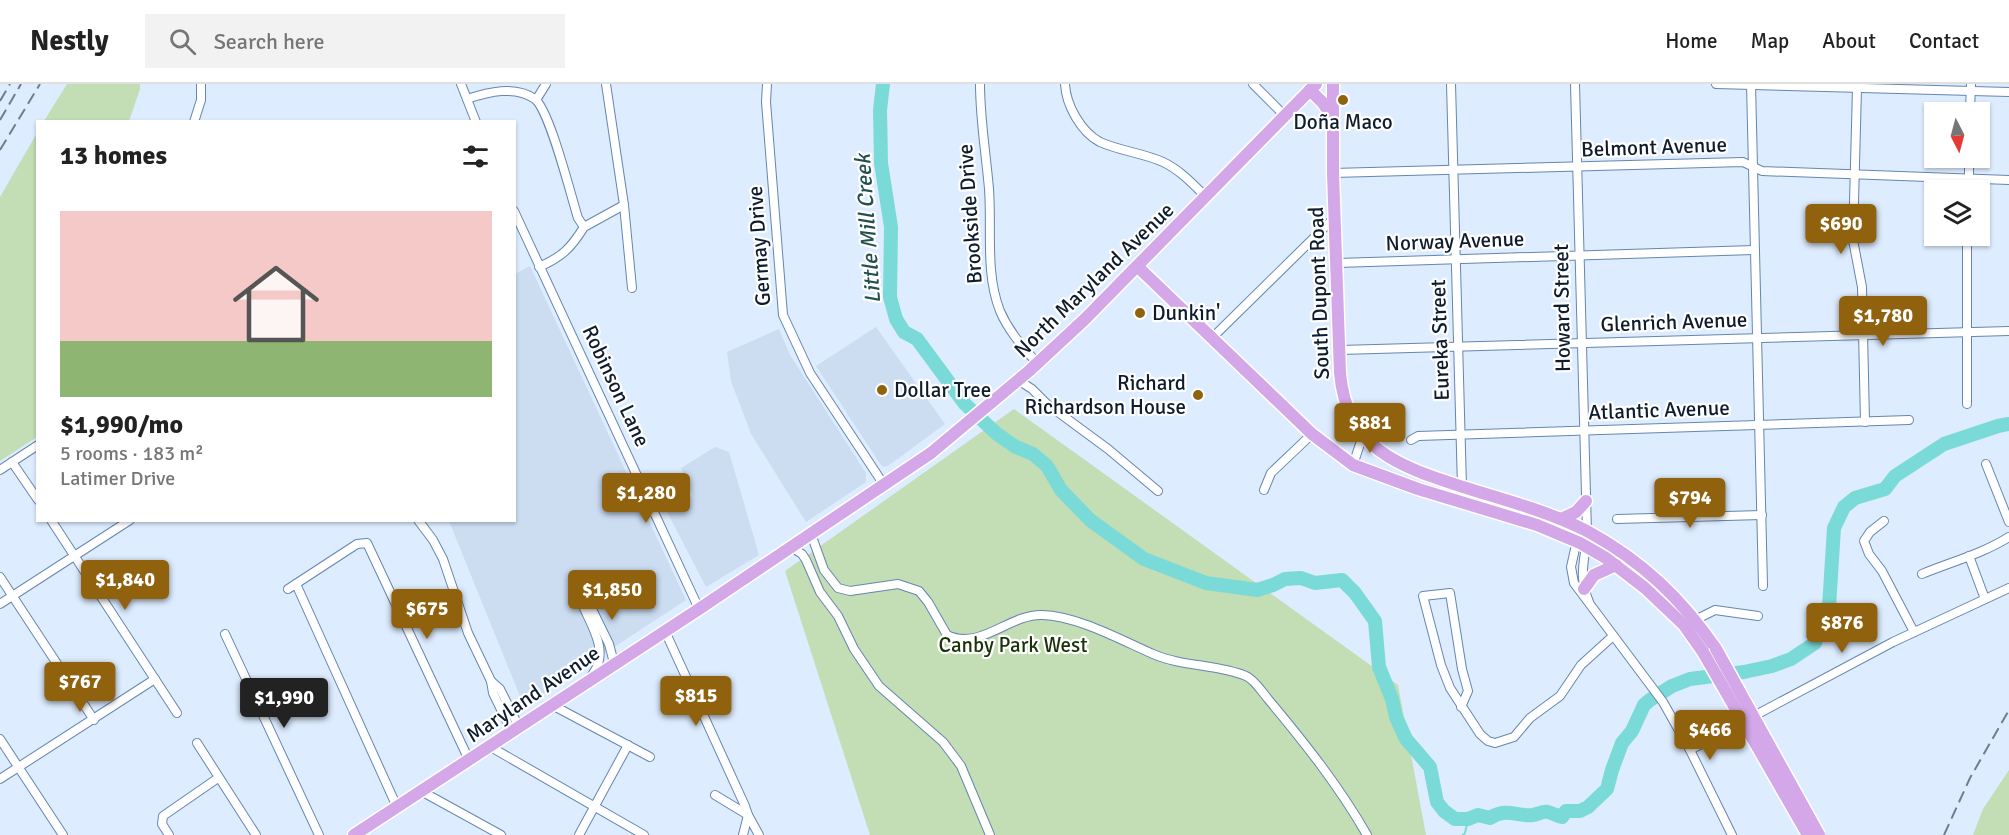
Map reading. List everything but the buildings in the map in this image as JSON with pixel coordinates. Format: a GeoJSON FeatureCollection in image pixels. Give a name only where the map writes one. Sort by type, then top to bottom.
{"type":"FeatureCollection","features":[{"type":"Feature","properties":{"kind":"main road","name":"South Dupont Road"},"geometry":{"type":"LineString","coordinates":[[1333,84],[1335,217],[1343,396],[1348,410],[1363,435],[1390,460],[1462,487],[1561,519],[1587,532],[1647,571],[1697,620],[1716,649],[1819,835]]}},
{"type":"Feature","properties":{"kind":"main road","name":"North Maryland Avenue"},"geometry":{"type":"LineString","coordinates":[[884,485],[931,453],[1037,363],[1138,267],[1313,87]]}},
{"type":"Feature","properties":{"kind":"main road"},"geometry":{"type":"LineString","coordinates":[[1313,87],[1334,121]]}},
{"type":"Feature","properties":{"kind":"main road"},"geometry":{"type":"LineString","coordinates":[[1138,267],[1311,434],[1353,465],[1418,489],[1556,532],[1616,565],[1645,588],[1684,625],[1703,652],[1808,835]]}},
{"type":"Feature","properties":{"kind":"main road","name":"Maryland Avenue"},"geometry":{"type":"LineString","coordinates":[[362,833],[421,791],[884,485]]}},
{"type":"Feature","properties":{"kind":"main road"},"geometry":{"type":"LineString","coordinates":[[1466,503],[1478,498],[1501,505],[1518,505]]}},
{"type":"Feature","properties":{"kind":"main road"},"geometry":{"type":"LineString","coordinates":[[1561,519],[1576,512],[1586,501]]}},
{"type":"Feature","properties":{"kind":"main road"},"geometry":{"type":"LineString","coordinates":[[1584,589],[1594,575],[1616,565]]}},
{"type":"Feature","properties":{"kind":"street"},"geometry":{"type":"LineString","coordinates":[[195,120],[201,100],[201,84]]}},
{"type":"Feature","properties":{"kind":"street"},"geometry":{"type":"LineString","coordinates":[[461,84],[475,120]]}},
{"type":"Feature","properties":{"kind":"street"},"geometry":{"type":"LineString","coordinates":[[536,100],[546,84]]}},
{"type":"Feature","properties":{"kind":"street"},"geometry":{"type":"LineString","coordinates":[[606,84],[624,205],[633,288]]}},
{"type":"Feature","properties":{"kind":"street","name":"Germay Drive"},"geometry":{"type":"LineString","coordinates":[[767,84],[766,102],[783,315],[810,373],[884,485]]}},
{"type":"Feature","properties":{"kind":"street","name":"Brookside Drive"},"geometry":{"type":"LineString","coordinates":[[980,84],[980,108],[989,190],[994,292],[1001,313],[1015,338],[1037,363]]}},
{"type":"Feature","properties":{"kind":"street"},"geometry":{"type":"LineString","coordinates":[[1065,84],[1068,102],[1078,122],[1099,141],[1163,162],[1178,171],[1206,197]]}},
{"type":"Feature","properties":{"kind":"street"},"geometry":{"type":"LineString","coordinates":[[1253,84],[1285,116]]}},
{"type":"Feature","properties":{"kind":"street","name":"Eureka Street"},"geometry":{"type":"LineString","coordinates":[[1451,84],[1462,487]]}},
{"type":"Feature","properties":{"kind":"street","name":"Howard Street"},"geometry":{"type":"LineString","coordinates":[[1575,84],[1587,532]]}},
{"type":"Feature","properties":{"kind":"street"},"geometry":{"type":"LineString","coordinates":[[1716,84],[1971,88],[2009,92]]}},
{"type":"Feature","properties":{"kind":"street"},"geometry":{"type":"LineString","coordinates":[[1751,85],[1763,586]]}},
{"type":"Feature","properties":{"kind":"street"},"geometry":{"type":"LineString","coordinates":[[1857,88],[1853,240],[1862,287],[1864,422]]}},
{"type":"Feature","properties":{"kind":"street"},"geometry":{"type":"LineString","coordinates":[[467,99],[501,90],[536,100],[550,126],[578,218],[584,227]]}},
{"type":"Feature","properties":{"kind":"street","name":"Belmont Avenue"},"geometry":{"type":"LineString","coordinates":[[1334,174],[1743,162],[1762,171],[2009,180]]}},
{"type":"Feature","properties":{"kind":"street"},"geometry":{"type":"LineString","coordinates":[[1969,179],[1970,168]]}},
{"type":"Feature","properties":{"kind":"street"},"geometry":{"type":"LineString","coordinates":[[539,267],[571,248],[584,227],[624,205]]}},
{"type":"Feature","properties":{"kind":"street","name":"Robinson Lane"},"geometry":{"type":"LineString","coordinates":[[516,215],[699,609]]}},
{"type":"Feature","properties":{"kind":"street"},"geometry":{"type":"LineString","coordinates":[[1213,337],[1335,217]]}},
{"type":"Feature","properties":{"kind":"street"},"geometry":{"type":"LineString","coordinates":[[1967,246],[1967,404]]}},
{"type":"Feature","properties":{"kind":"street","name":"Norway Avenue"},"geometry":{"type":"LineString","coordinates":[[1337,263],[1754,250]]}},
{"type":"Feature","properties":{"kind":"street","name":"Glenrich Avenue"},"geometry":{"type":"LineString","coordinates":[[1340,350],[2009,331]]}},
{"type":"Feature","properties":{"kind":"street"},"geometry":{"type":"LineString","coordinates":[[1018,380],[1108,449],[1158,491]]}},
{"type":"Feature","properties":{"kind":"street","name":"Atlantic Avenue"},"geometry":{"type":"LineString","coordinates":[[1411,440],[1418,436],[1909,420]]}},
{"type":"Feature","properties":{"kind":"street"},"geometry":{"type":"LineString","coordinates":[[1264,490],[1271,473],[1311,434]]}},
{"type":"Feature","properties":{"kind":"street"},"geometry":{"type":"LineString","coordinates":[[1353,465],[1363,435]]}},
{"type":"Feature","properties":{"kind":"street"},"geometry":{"type":"LineString","coordinates":[[0,470],[36,446]]}},
{"type":"Feature","properties":{"kind":"street"},"geometry":{"type":"LineString","coordinates":[[12,462],[36,497]]}},
{"type":"Feature","properties":{"kind":"street"},"geometry":{"type":"LineString","coordinates":[[1986,464],[2009,522]]}},
{"type":"Feature","properties":{"kind":"street"},"geometry":{"type":"LineString","coordinates":[[1617,519],[1762,515]]}},
{"type":"Feature","properties":{"kind":"street"},"geometry":{"type":"LineString","coordinates":[[1884,521],[1870,532],[1864,541],[1869,554],[1882,571],[1914,632]]}},
{"type":"Feature","properties":{"kind":"street"},"geometry":{"type":"LineString","coordinates":[[52,522],[177,713]]}},
{"type":"Feature","properties":{"kind":"street"},"geometry":{"type":"LineString","coordinates":[[0,604],[127,522]]}},
{"type":"Feature","properties":{"kind":"street"},"geometry":{"type":"LineString","coordinates":[[420,522],[443,559],[468,633],[491,681],[500,689],[515,729]]}},
{"type":"Feature","properties":{"kind":"street"},"geometry":{"type":"LineString","coordinates":[[1587,532],[1572,559],[1571,575],[1579,592],[1589,602],[1663,702],[1690,750],[1732,835]]}},
{"type":"Feature","properties":{"kind":"street"},"geometry":{"type":"LineString","coordinates":[[811,534],[824,570],[838,588],[850,591],[898,584],[919,591],[928,602],[947,636],[952,638],[970,640],[1024,618],[1041,615],[1069,620],[1178,663],[1249,676],[1320,763],[1367,835]]}},
{"type":"Feature","properties":{"kind":"street"},"geometry":{"type":"LineString","coordinates":[[1922,574],[1996,545],[2009,537]]}},
{"type":"Feature","properties":{"kind":"street"},"geometry":{"type":"LineString","coordinates":[[288,589],[357,544],[365,542],[370,545],[469,760]]}},
{"type":"Feature","properties":{"kind":"street"},"geometry":{"type":"LineString","coordinates":[[1581,544],[1584,589],[1589,602]]}},
{"type":"Feature","properties":{"kind":"street"},"geometry":{"type":"LineString","coordinates":[[791,547],[802,554],[806,560],[820,592],[838,616],[854,649],[879,686],[943,742],[961,766],[990,835]]}},
{"type":"Feature","properties":{"kind":"street"},"geometry":{"type":"LineString","coordinates":[[1969,556],[1985,599]]}},
{"type":"Feature","properties":{"kind":"street"},"geometry":{"type":"LineString","coordinates":[[0,577],[94,720]]}},
{"type":"Feature","properties":{"kind":"street"},"geometry":{"type":"LineString","coordinates":[[296,584],[397,807]]}},
{"type":"Feature","properties":{"kind":"street"},"geometry":{"type":"LineString","coordinates":[[577,586],[601,650],[600,663],[583,685]]}},
{"type":"Feature","properties":{"kind":"street"},"geometry":{"type":"LineString","coordinates":[[1690,750],[1914,632],[2009,588]]}},
{"type":"Feature","properties":{"kind":"street"},"geometry":{"type":"LineString","coordinates":[[1461,707],[1468,691],[1462,669],[1450,593],[1423,596],[1441,665],[1450,688],[1461,707],[1472,724],[1488,741],[1495,742],[1514,737],[1530,718],[1560,696],[1581,665],[1613,636]]}},
{"type":"Feature","properties":{"kind":"street"},"geometry":{"type":"LineString","coordinates":[[582,598],[588,601],[609,644],[614,663]]}},
{"type":"Feature","properties":{"kind":"street"},"geometry":{"type":"LineString","coordinates":[[1684,625],[1715,610],[1758,616]]}},
{"type":"Feature","properties":{"kind":"street"},"geometry":{"type":"LineString","coordinates":[[665,631],[759,835]]}},
{"type":"Feature","properties":{"kind":"street"},"geometry":{"type":"LineString","coordinates":[[225,634],[320,835]]}},
{"type":"Feature","properties":{"kind":"street"},"geometry":{"type":"LineString","coordinates":[[0,779],[155,679]]}},
{"type":"Feature","properties":{"kind":"street"},"geometry":{"type":"LineString","coordinates":[[552,705],[650,757]]}},
{"type":"Feature","properties":{"kind":"street"},"geometry":{"type":"LineString","coordinates":[[0,739],[63,835]]}},
{"type":"Feature","properties":{"kind":"street"},"geometry":{"type":"LineString","coordinates":[[197,743],[256,835]]}},
{"type":"Feature","properties":{"kind":"street"},"geometry":{"type":"LineString","coordinates":[[579,835],[628,745]]}},
{"type":"Feature","properties":{"kind":"street"},"geometry":{"type":"LineString","coordinates":[[489,746],[644,835]]}},
{"type":"Feature","properties":{"kind":"street"},"geometry":{"type":"LineString","coordinates":[[169,835],[162,824],[165,814],[218,778]]}},
{"type":"Feature","properties":{"kind":"street"},"geometry":{"type":"LineString","coordinates":[[421,791],[501,835]]}},
{"type":"Feature","properties":{"kind":"street"},"geometry":{"type":"LineString","coordinates":[[715,795],[748,815]]}},
{"type":"Feature","properties":{"kind":"street"},"geometry":{"type":"LineString","coordinates":[[743,835],[748,815]]}},
{"type":"Feature","properties":{"kind":"shaded area"},"geometry":{"type":"Polygon","coordinates":[[[530,266],[686,600],[524,706],[449,522],[516,522],[516,273],[530,266]]]}},
{"type":"Feature","properties":{"kind":"shaded area"},"geometry":{"type":"Polygon","coordinates":[[[876,327],[945,424],[884,467],[816,366],[876,327]]]}},
{"type":"Feature","properties":{"kind":"shaded area"},"geometry":{"type":"Polygon","coordinates":[[[779,329],[790,355],[866,473],[866,482],[806,522],[751,434],[731,381],[727,352],[779,329]]]}},
{"type":"Feature","properties":{"kind":"shaded area"},"geometry":{"type":"Polygon","coordinates":[[[715,447],[729,452],[759,555],[706,587],[665,508],[693,496],[681,468],[715,447]]]}},
{"type":"Feature","properties":{"kind":"green space"},"geometry":{"type":"Polygon","coordinates":[[[67,84],[140,84],[129,120],[45,120],[67,84]]]}},
{"type":"Feature","properties":{"kind":"green space"},"geometry":{"type":"Polygon","coordinates":[[[36,135],[36,438],[0,461],[0,197],[36,135]]]}},
{"type":"Feature","properties":{"kind":"green space","name":"Canby Park West"},"geometry":{"type":"Polygon","coordinates":[[[1014,409],[1398,685],[1426,835],[870,835],[785,571],[1014,409]]]}},
{"type":"Feature","properties":{"kind":"green space"},"geometry":{"type":"Polygon","coordinates":[[[2009,770],[2009,835],[1973,835],[1983,809],[2009,770]]]}},
{"type":"Feature","properties":{"kind":"waterway","name":"Little Mill Creek"},"geometry":{"type":"LineString","coordinates":[[883,84],[880,110],[881,163],[891,227],[890,297],[896,319],[904,332],[917,339],[965,404],[997,434],[1016,447],[1033,454],[1047,466],[1061,490],[1090,520],[1144,559],[1206,583],[1257,590],[1285,579],[1301,578],[1315,583],[1342,580],[1355,593],[1375,621],[1379,667],[1392,699],[1396,717],[1406,739],[1430,767],[1437,802],[1455,819],[1468,819],[1478,815],[1490,818],[1502,813],[1533,815],[1542,812],[1550,812],[1562,817],[1566,811],[1580,811],[1588,807],[1607,789],[1622,743],[1632,731],[1644,705],[1650,700],[1672,686],[1690,679],[1772,666],[1791,659],[1815,643],[1829,607],[1834,528],[1844,507],[1855,498],[1885,489],[1895,476],[1944,444],[2009,424]]}},
{"type":"Feature","properties":{"kind":"waterway"},"geometry":{"type":"LineString","coordinates":[[1463,835],[1468,819]]}},
{"type":"Feature","properties":{"kind":"railway"},"geometry":{"type":"LineString","coordinates":[[0,101],[10,84]]}},
{"type":"Feature","properties":{"kind":"railway"},"geometry":{"type":"LineString","coordinates":[[0,120],[21,84]]}},
{"type":"Feature","properties":{"kind":"railway"},"geometry":{"type":"LineString","coordinates":[[0,150],[40,84]]}},
{"type":"Feature","properties":{"kind":"railway"},"geometry":{"type":"LineString","coordinates":[[1944,835],[1970,778],[2009,710]]}},
{"type":"Feature","properties":{"kind":"place","name":"Doña Maco"},"geometry":{"type":"Point","coordinates":[1343,100]}},
{"type":"Feature","properties":{"kind":"place","name":"Dunkin'"},"geometry":{"type":"Point","coordinates":[1140,313]}},
{"type":"Feature","properties":{"kind":"place","name":"Dollar Tree"},"geometry":{"type":"Point","coordinates":[882,390]}},
{"type":"Feature","properties":{"kind":"place","name":"Richard Richardson House"},"geometry":{"type":"Point","coordinates":[1198,395]}}]}
